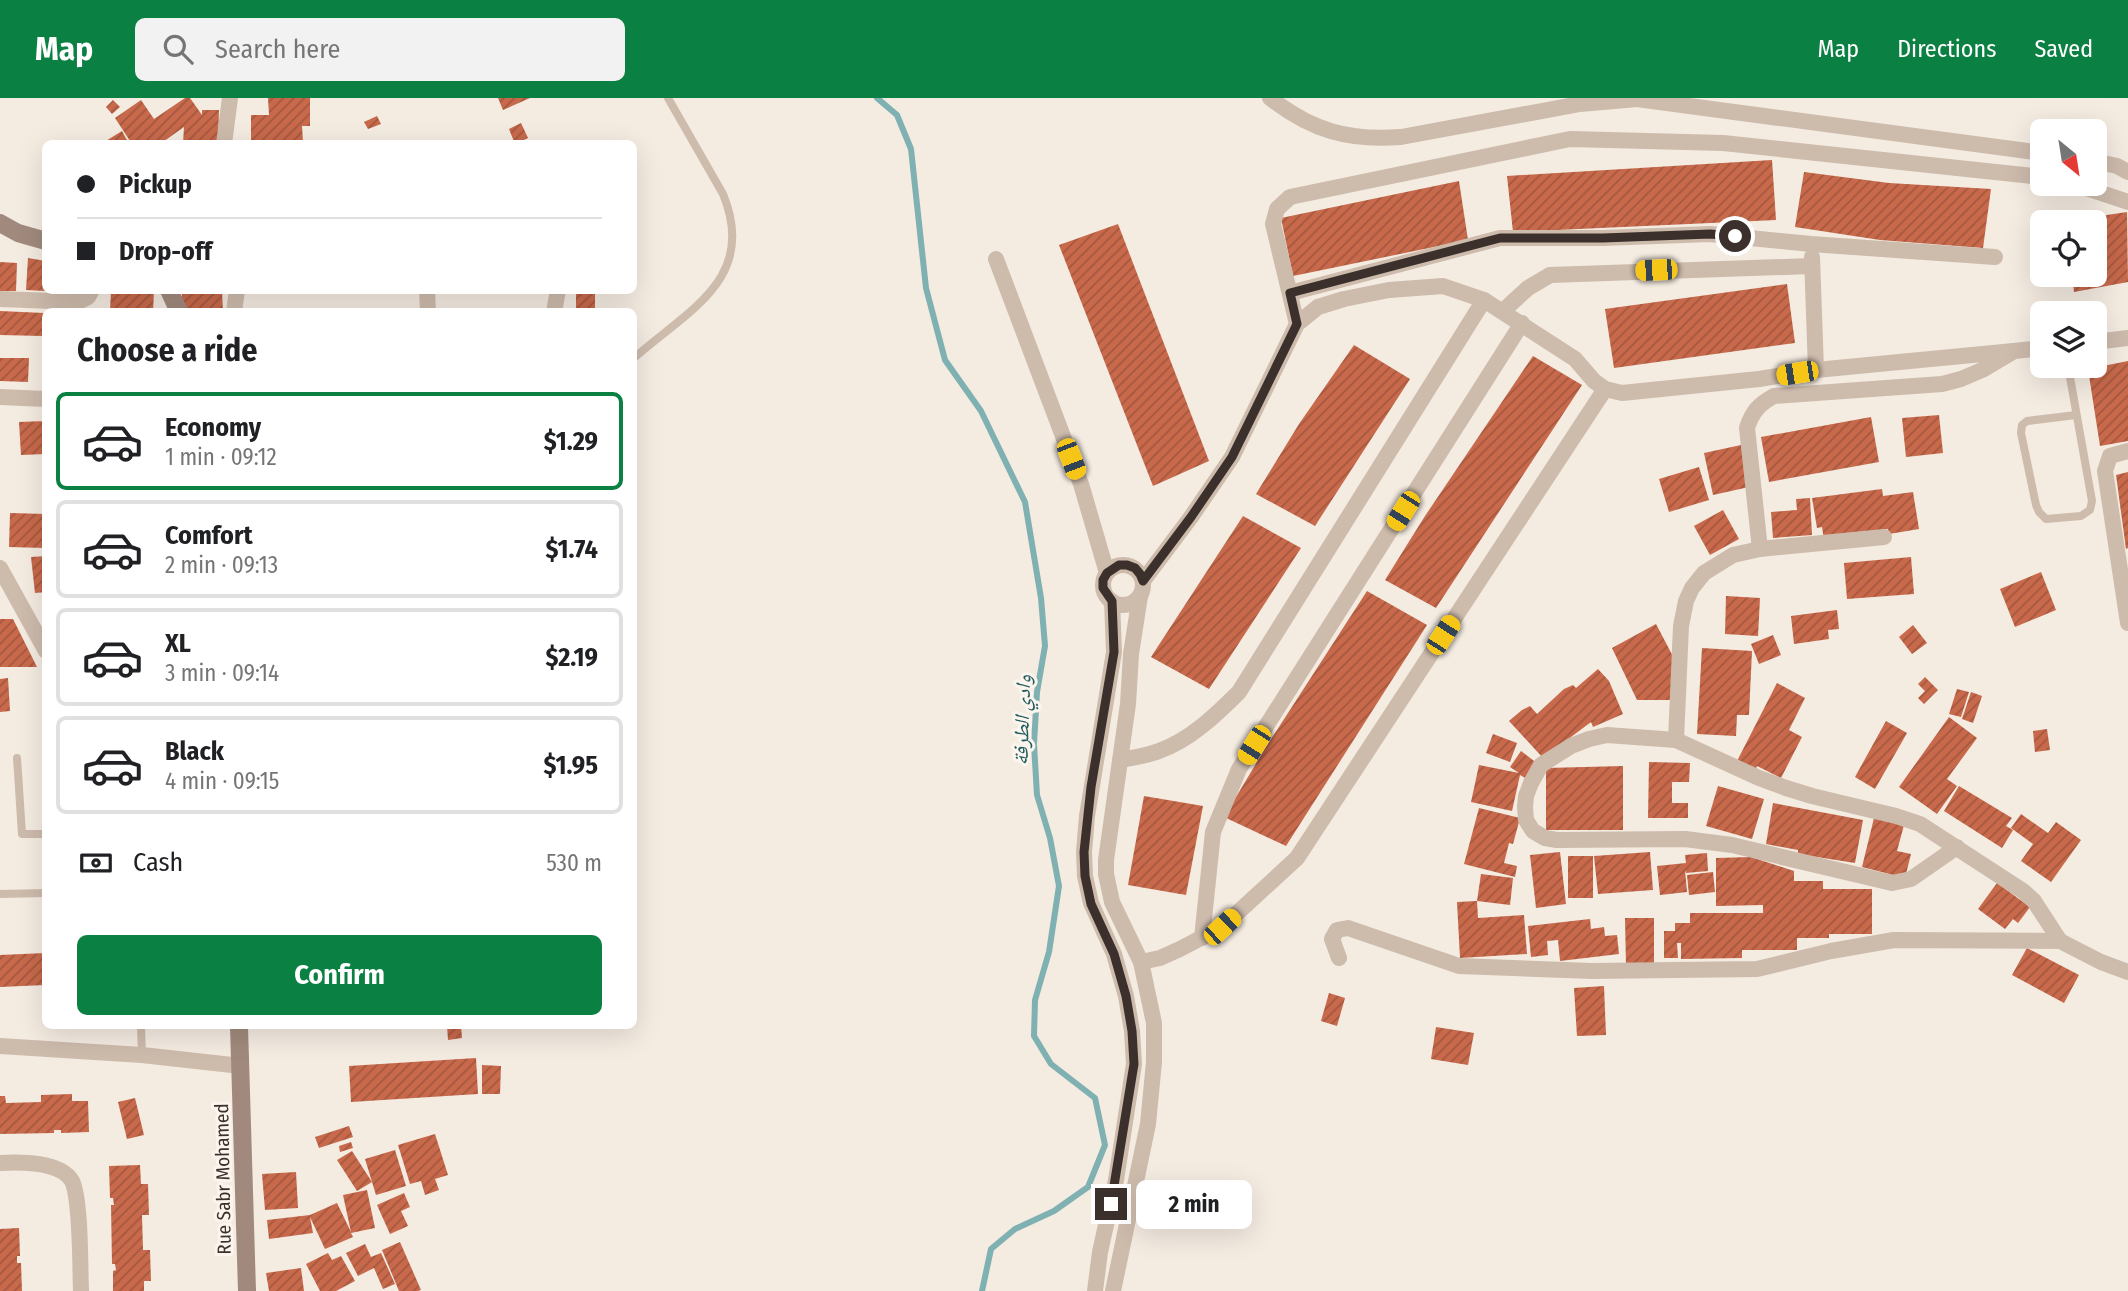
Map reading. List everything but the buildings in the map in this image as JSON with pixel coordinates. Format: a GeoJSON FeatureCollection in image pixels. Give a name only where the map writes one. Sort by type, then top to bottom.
{"type":"FeatureCollection","features":[{"type":"Feature","properties":{"kind":"street"},"geometry":{"type":"LineString","coordinates":[[225,140],[230,98]]}},
{"type":"Feature","properties":{"kind":"street"},"geometry":{"type":"LineString","coordinates":[[1270,98],[1308,123],[1331,132],[1378,139],[1580,104],[1637,99],[2030,151]]}},
{"type":"Feature","properties":{"kind":"street"},"geometry":{"type":"LineString","coordinates":[[1297,324],[1273,224],[1277,209],[1290,197],[1570,139],[1723,143],[2030,176]]}},
{"type":"Feature","properties":{"kind":"street"},"geometry":{"type":"LineString","coordinates":[[2107,164],[2128,172]]}},
{"type":"Feature","properties":{"kind":"street"},"geometry":{"type":"LineString","coordinates":[[2107,195],[2128,202]]}},
{"type":"Feature","properties":{"kind":"street"},"geometry":{"type":"LineString","coordinates":[[0,223],[18,233],[42,240]]}},
{"type":"Feature","properties":{"kind":"street"},"geometry":{"type":"LineString","coordinates":[[1290,293],[1500,238],[1710,234],[1995,257]]}},
{"type":"Feature","properties":{"kind":"street"},"geometry":{"type":"LineString","coordinates":[[1811,244],[1816,370]]}},
{"type":"Feature","properties":{"kind":"street"},"geometry":{"type":"LineString","coordinates":[[996,259],[1081,484],[1107,573]]}},
{"type":"Feature","properties":{"kind":"street"},"geometry":{"type":"LineString","coordinates":[[1503,311],[1528,288],[1550,275],[1812,266]]}},
{"type":"Feature","properties":{"kind":"street"},"geometry":{"type":"LineString","coordinates":[[1113,1291],[1148,1124],[1154,1062],[1154,1023],[1141,962],[1112,902],[1106,874],[1106,846],[1120,760],[1141,588],[1140,574],[1135,568],[1119,565],[1107,573],[1103,580],[1103,588],[1112,601],[1127,604],[1134,601],[1141,588],[1232,457],[1297,324],[1318,307],[1344,299],[1389,290],[1443,286],[1484,300],[1503,311],[1575,359],[1594,381],[1605,389],[1622,393],[1759,379],[1816,370],[2030,349]]}},
{"type":"Feature","properties":{"kind":"street"},"geometry":{"type":"LineString","coordinates":[[0,299],[78,302],[90,294]]}},
{"type":"Feature","properties":{"kind":"street"},"geometry":{"type":"LineString","coordinates":[[1120,760],[1159,751],[1182,740],[1202,727],[1239,692],[1484,300]]}},
{"type":"Feature","properties":{"kind":"street"},"geometry":{"type":"LineString","coordinates":[[1202,939],[1213,832],[1240,769],[1522,323]]}},
{"type":"Feature","properties":{"kind":"street"},"geometry":{"type":"LineString","coordinates":[[2107,341],[2128,338]]}},
{"type":"Feature","properties":{"kind":"street"},"geometry":{"type":"LineString","coordinates":[[1760,549],[1746,428],[1751,414],[1761,403],[1774,396],[1942,384],[1982,370],[2014,351]]}},
{"type":"Feature","properties":{"kind":"street"},"geometry":{"type":"LineString","coordinates":[[1141,962],[1160,958],[1222,927],[1297,858],[1605,389]]}},
{"type":"Feature","properties":{"kind":"street"},"geometry":{"type":"LineString","coordinates":[[0,397],[42,399]]}},
{"type":"Feature","properties":{"kind":"street"},"geometry":{"type":"LineString","coordinates":[[2128,451],[2110,456],[2105,471],[2128,623]]}},
{"type":"Feature","properties":{"kind":"street"},"geometry":{"type":"LineString","coordinates":[[1676,740],[1681,626],[1686,601],[1704,573],[1733,555],[1760,549],[1884,537]]}},
{"type":"Feature","properties":{"kind":"street"},"geometry":{"type":"LineString","coordinates":[[0,568],[8,597],[42,644]]}},
{"type":"Feature","properties":{"kind":"street"},"geometry":{"type":"LineString","coordinates":[[1095,1291],[1134,1064],[1126,996],[1114,954],[1091,904],[1085,876],[1087,816],[1114,652],[1112,601]]}},
{"type":"Feature","properties":{"kind":"street"},"geometry":{"type":"LineString","coordinates":[[1957,847],[1911,879],[1892,883],[1706,841],[1545,838],[1533,831],[1527,820],[1526,796],[1541,765],[1589,738],[1607,735],[1676,740],[1786,788],[1920,824],[1957,847],[2023,891],[2034,901],[2060,941]]}},
{"type":"Feature","properties":{"kind":"street"},"geometry":{"type":"LineString","coordinates":[[1339,958],[1332,939],[1337,930],[1348,928],[1459,967],[1592,971],[1757,969],[1831,951],[1894,940],[2060,941],[2101,962],[2128,972]]}},
{"type":"Feature","properties":{"kind":"street","name":"Rue Sabr Mohamed"},"geometry":{"type":"LineString","coordinates":[[239,1029],[247,1291]]}},
{"type":"Feature","properties":{"kind":"street"},"geometry":{"type":"LineString","coordinates":[[0,1046],[142,1055],[241,1066]]}},
{"type":"Feature","properties":{"kind":"street"},"geometry":{"type":"LineString","coordinates":[[0,1163],[22,1162],[55,1168],[71,1179],[76,1196],[81,1291]]}},
{"type":"Feature","properties":{"kind":"lane"},"geometry":{"type":"LineString","coordinates":[[637,355],[712,292],[722,278],[733,245],[730,210],[723,194],[668,98]]}},
{"type":"Feature","properties":{"kind":"lane"},"geometry":{"type":"LineString","coordinates":[[2070,378],[2092,502],[2090,510],[2081,516],[2046,519],[2036,505],[2021,433],[2022,425],[2028,421],[2076,415]]}},
{"type":"Feature","properties":{"kind":"lane"},"geometry":{"type":"LineString","coordinates":[[16,758],[22,834],[42,834]]}},
{"type":"Feature","properties":{"kind":"lane"},"geometry":{"type":"LineString","coordinates":[[0,894],[42,893]]}},
{"type":"Feature","properties":{"kind":"lane"},"geometry":{"type":"LineString","coordinates":[[142,1029],[142,1055]]}},
{"type":"Feature","properties":{"kind":"waterway","name":"وادي الطرفة"},"geometry":{"type":"LineString","coordinates":[[877,98],[897,115],[911,149],[926,288],[945,360],[981,411],[1025,502],[1041,598],[1045,646],[1037,692],[1034,744],[1037,795],[1050,838],[1059,886],[1049,952],[1035,1000],[1034,1036],[1051,1064],[1095,1098],[1105,1145],[1088,1187],[1054,1211],[1015,1229],[991,1249],[982,1291]]}},
{"type":"Feature","properties":{"kind":"route"},"geometry":{"type":"LineString","coordinates":[[1111,1204],[1134,1064],[1132,1031],[1126,996],[1114,954],[1091,904],[1085,876],[1084,852],[1091,787],[1113,666],[1112,601],[1103,588],[1107,573],[1119,565],[1127,565],[1135,568],[1143,581],[1232,457],[1297,324],[1290,293],[1500,238],[1710,234],[1735,236]]}}]}
